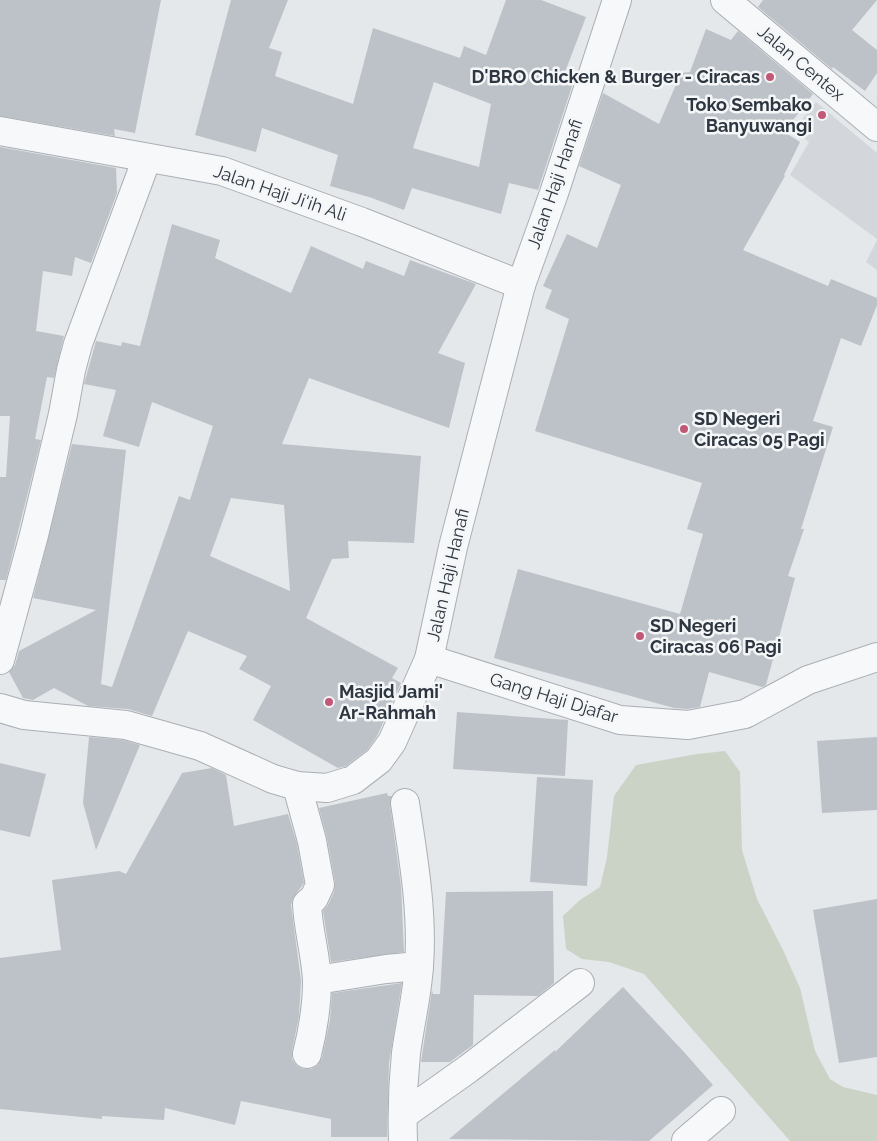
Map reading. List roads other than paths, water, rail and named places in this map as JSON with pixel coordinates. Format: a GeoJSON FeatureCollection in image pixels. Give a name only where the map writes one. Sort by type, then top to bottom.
{"type":"FeatureCollection","features":[{"type":"Feature","properties":{"kind":"street","name":"Jalan Haji Hanafi"},"geometry":{"type":"LineString","coordinates":[[0,708],[24,715],[126,725],[200,746],[273,779],[298,786],[327,788],[353,780],[379,760],[392,742],[429,659],[453,547],[521,285],[557,183],[617,0]]}},
{"type":"Feature","properties":{"kind":"street","name":"Jalan Centex"},"geometry":{"type":"LineString","coordinates":[[725,0],[874,119]]}},
{"type":"Feature","properties":{"kind":"street","name":"Jalan Haji Ji'ih Ali"},"geometry":{"type":"LineString","coordinates":[[0,131],[222,171],[362,222],[521,285]]}},
{"type":"Feature","properties":{"kind":"street"},"geometry":{"type":"LineString","coordinates":[[0,660],[38,518],[78,344],[147,158]]}},
{"type":"Feature","properties":{"kind":"street","name":"Gang Haji Djafar"},"geometry":{"type":"LineString","coordinates":[[429,659],[620,720],[688,726],[745,714],[808,680],[877,657]]}},
{"type":"Feature","properties":{"kind":"street"},"geometry":{"type":"LineString","coordinates":[[298,786],[314,850],[320,885],[314,898],[307,904],[307,920],[317,980],[315,1022],[307,1054]]}},
{"type":"Feature","properties":{"kind":"street"},"geometry":{"type":"LineString","coordinates":[[403,1128],[406,1055],[419,966],[419,930],[414,860],[405,803]]}},
{"type":"Feature","properties":{"kind":"street"},"geometry":{"type":"LineString","coordinates":[[317,980],[386,969],[419,966]]}},
{"type":"Feature","properties":{"kind":"street"},"geometry":{"type":"LineString","coordinates":[[403,1128],[468,1069],[580,984]]}},
{"type":"Feature","properties":{"kind":"street"},"geometry":{"type":"LineString","coordinates":[[686,1141],[721,1111]]}},
{"type":"Feature","properties":{"kind":"place","name":"D'BRO Chicken & Burger - Ciracas"},"geometry":{"type":"Point","coordinates":[770,77]}},
{"type":"Feature","properties":{"kind":"place","name":"Toko Sembako Banyuwangi"},"geometry":{"type":"Point","coordinates":[822,115]}},
{"type":"Feature","properties":{"kind":"place","name":"SD Negeri Ciracas 05 Pagi"},"geometry":{"type":"Point","coordinates":[684,429]}},
{"type":"Feature","properties":{"kind":"place","name":"SD Negeri Ciracas 06 Pagi"},"geometry":{"type":"Point","coordinates":[640,636]}},
{"type":"Feature","properties":{"kind":"place","name":"Masjid Jami' Ar-Rahmah"},"geometry":{"type":"Point","coordinates":[329,702]}}]}
